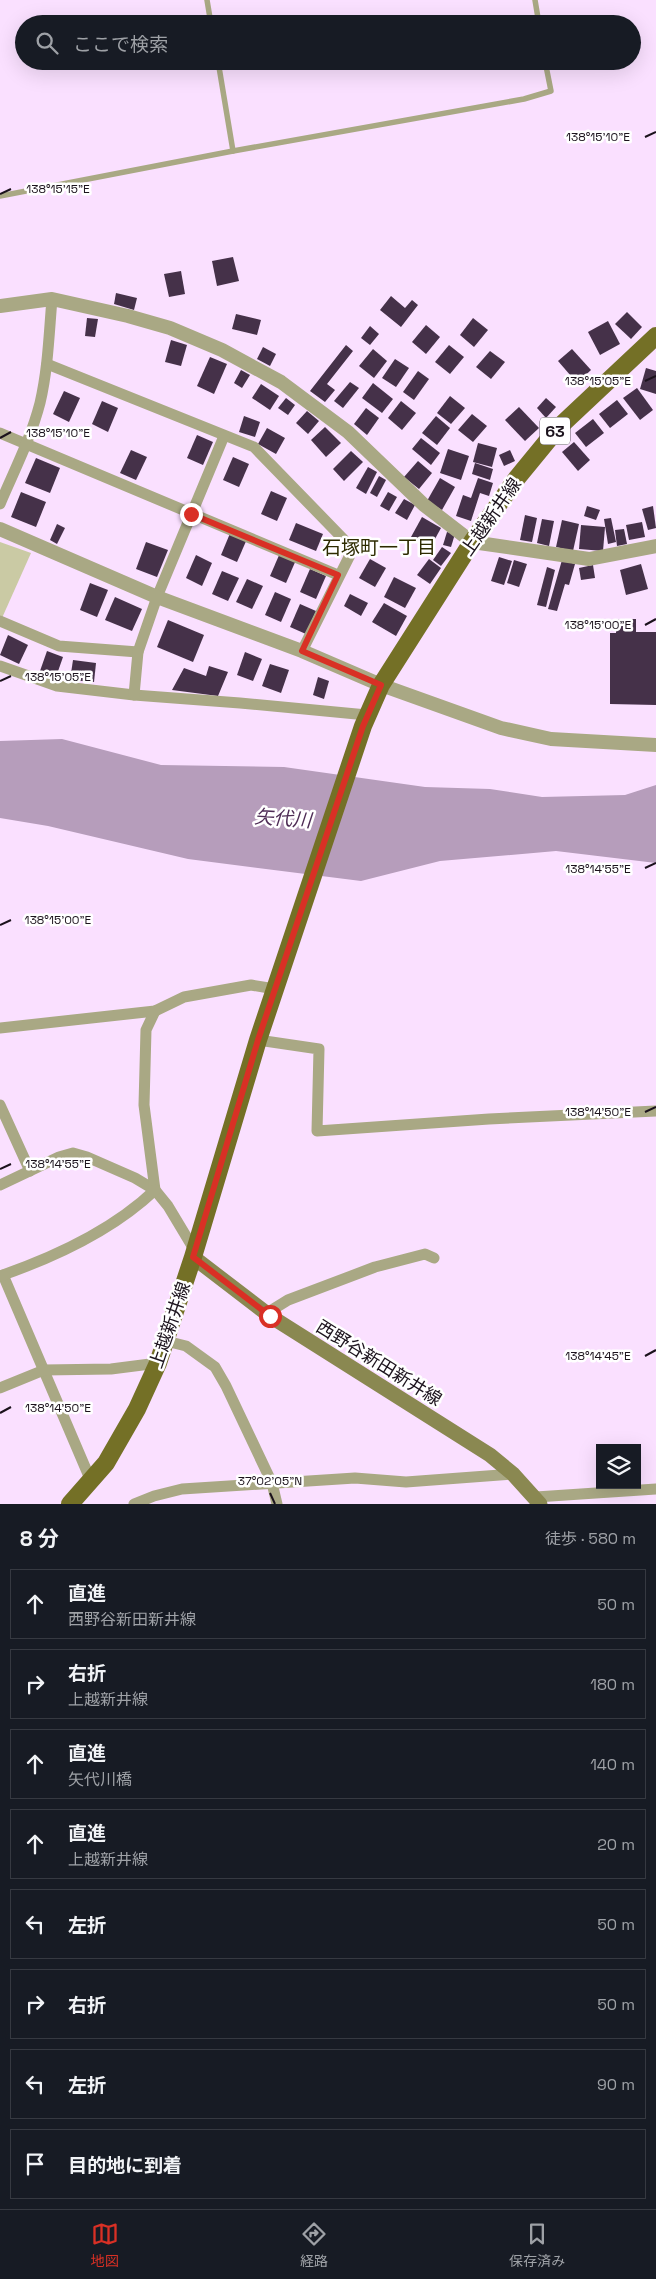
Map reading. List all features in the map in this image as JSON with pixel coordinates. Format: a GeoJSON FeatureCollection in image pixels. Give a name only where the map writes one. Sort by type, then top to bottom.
{"type":"FeatureCollection","features":[{"type":"Feature","properties":{"kind":"main road","name":"上越新井線"},"geometry":{"type":"LineString","coordinates":[[74,1503],[121,1438],[158,1363],[166,1342],[274,989],[365,721],[381,685],[472,542],[517,478],[558,428],[656,336]]}},
{"type":"Feature","properties":{"kind":"main road","name":"西野谷新田新井線"},"geometry":{"type":"LineString","coordinates":[[194,1254],[267,1313],[490,1455],[513,1474],[538,1501]]}},
{"type":"Feature","properties":{"kind":"street"},"geometry":{"type":"LineString","coordinates":[[0,306],[52,299],[128,316],[170,328],[222,350],[281,382],[348,432],[424,505],[472,542],[589,559],[656,546]]}},
{"type":"Feature","properties":{"kind":"street"},"geometry":{"type":"LineString","coordinates":[[0,504],[26,444],[40,403],[47,364],[52,299]]}},
{"type":"Feature","properties":{"kind":"street"},"geometry":{"type":"LineString","coordinates":[[47,364],[254,447],[353,548],[302,651]]}},
{"type":"Feature","properties":{"kind":"street"},"geometry":{"type":"LineString","coordinates":[[0,433],[338,575]]}},
{"type":"Feature","properties":{"kind":"street"},"geometry":{"type":"LineString","coordinates":[[134,695],[138,652],[157,597],[224,436]]}},
{"type":"Feature","properties":{"kind":"street"},"geometry":{"type":"LineString","coordinates":[[0,529],[157,597],[302,651],[381,685],[501,728],[551,739],[656,745]]}},
{"type":"Feature","properties":{"kind":"street"},"geometry":{"type":"LineString","coordinates":[[0,621],[60,646],[138,652]]}},
{"type":"Feature","properties":{"kind":"street"},"geometry":{"type":"LineString","coordinates":[[0,666],[57,686],[134,695],[240,703],[365,721]]}},
{"type":"Feature","properties":{"kind":"street"},"geometry":{"type":"LineString","coordinates":[[0,1028],[155,1011],[184,997],[251,985],[274,989]]}},
{"type":"Feature","properties":{"kind":"street"},"geometry":{"type":"LineString","coordinates":[[155,1011],[146,1030],[144,1105],[155,1190]]}},
{"type":"Feature","properties":{"kind":"street"},"geometry":{"type":"LineString","coordinates":[[258,1040],[319,1049],[317,1131],[489,1119],[656,1111]]}},
{"type":"Feature","properties":{"kind":"street"},"geometry":{"type":"LineString","coordinates":[[0,1105],[30,1171]]}},
{"type":"Feature","properties":{"kind":"street"},"geometry":{"type":"LineString","coordinates":[[0,1185],[73,1153],[108,1165],[155,1190],[168,1206],[194,1254]]}},
{"type":"Feature","properties":{"kind":"street"},"geometry":{"type":"LineString","coordinates":[[91,1481],[1,1275],[79,1242],[136,1208],[155,1190]]}},
{"type":"Feature","properties":{"kind":"street"},"geometry":{"type":"LineString","coordinates":[[267,1313],[288,1300],[375,1267],[424,1254],[434,1258]]}},
{"type":"Feature","properties":{"kind":"street"},"geometry":{"type":"LineString","coordinates":[[166,1342],[186,1346],[215,1367],[272,1483],[277,1504]]}},
{"type":"Feature","properties":{"kind":"street"},"geometry":{"type":"LineString","coordinates":[[0,1388],[44,1370],[111,1369],[158,1363]]}},
{"type":"Feature","properties":{"kind":"street"},"geometry":{"type":"LineString","coordinates":[[134,1504],[156,1500],[182,1489],[355,1478],[406,1482],[513,1474]]}},
{"type":"Feature","properties":{"kind":"street"},"geometry":{"type":"LineString","coordinates":[[538,1501],[656,1489]]}},
{"type":"Feature","properties":{"kind":"lane"},"geometry":{"type":"LineString","coordinates":[[207,0],[210,15]]}},
{"type":"Feature","properties":{"kind":"lane"},"geometry":{"type":"LineString","coordinates":[[535,0],[538,15]]}},
{"type":"Feature","properties":{"kind":"lane"},"geometry":{"type":"LineString","coordinates":[[220,70],[233,151]]}},
{"type":"Feature","properties":{"kind":"lane"},"geometry":{"type":"LineString","coordinates":[[0,196],[233,151],[524,99],[550,91],[546,70]]}},
{"type":"Feature","properties":{"kind":"green space"},"geometry":{"type":"Polygon","coordinates":[[[0,542],[31,553],[2,618],[0,617],[0,542]]]}},
{"type":"Feature","properties":{"kind":"water","name":"矢代川"},"geometry":{"type":"Polygon","coordinates":[[[62,739],[161,765],[284,767],[425,787],[490,789],[542,797],[625,795],[656,785],[656,863],[556,851],[440,861],[361,881],[188,859],[48,826],[0,818],[0,741],[62,739]]]}},
{"type":"Feature","properties":{"kind":"building"},"geometry":{"type":"Polygon","coordinates":[[[233,257],[239,281],[217,286],[212,261],[233,257]]]}},
{"type":"Feature","properties":{"kind":"building"},"geometry":{"type":"Polygon","coordinates":[[[181,271],[185,294],[169,297],[164,274],[181,271]]]}},
{"type":"Feature","properties":{"kind":"building"},"geometry":{"type":"Polygon","coordinates":[[[116,293],[137,298],[134,310],[114,304],[116,293]]]}},
{"type":"Feature","properties":{"kind":"building"},"geometry":{"type":"Polygon","coordinates":[[[391,296],[405,308],[412,300],[418,305],[401,327],[380,310],[391,296]]]}},
{"type":"Feature","properties":{"kind":"building"},"geometry":{"type":"Polygon","coordinates":[[[627,312],[642,327],[631,339],[615,324],[627,312]]]}},
{"type":"Feature","properties":{"kind":"building"},"geometry":{"type":"Polygon","coordinates":[[[236,314],[261,320],[257,335],[232,329],[236,314]]]}},
{"type":"Feature","properties":{"kind":"building"},"geometry":{"type":"Polygon","coordinates":[[[87,318],[98,319],[95,337],[85,336],[87,318]]]}},
{"type":"Feature","properties":{"kind":"building"},"geometry":{"type":"Polygon","coordinates":[[[473,318],[488,330],[474,347],[460,335],[473,318]]]}},
{"type":"Feature","properties":{"kind":"building"},"geometry":{"type":"Polygon","coordinates":[[[608,321],[620,344],[600,355],[588,332],[608,321]]]}},
{"type":"Feature","properties":{"kind":"building"},"geometry":{"type":"Polygon","coordinates":[[[426,325],[440,337],[426,354],[412,342],[426,325]]]}},
{"type":"Feature","properties":{"kind":"building"},"geometry":{"type":"Polygon","coordinates":[[[370,326],[379,334],[370,345],[361,338],[370,326]]]}},
{"type":"Feature","properties":{"kind":"building"},"geometry":{"type":"Polygon","coordinates":[[[171,340],[187,345],[181,366],[165,362],[171,340]]]}},
{"type":"Feature","properties":{"kind":"building"},"geometry":{"type":"Polygon","coordinates":[[[346,345],[353,351],[327,384],[335,390],[325,402],[310,391],[346,345]]]}},
{"type":"Feature","properties":{"kind":"building"},"geometry":{"type":"Polygon","coordinates":[[[449,345],[464,357],[450,374],[435,362],[449,345]]]}},
{"type":"Feature","properties":{"kind":"building"},"geometry":{"type":"Polygon","coordinates":[[[263,347],[276,354],[270,366],[257,359],[263,347]]]}},
{"type":"Feature","properties":{"kind":"building"},"geometry":{"type":"Polygon","coordinates":[[[373,349],[387,361],[374,378],[359,366],[373,349]]]}},
{"type":"Feature","properties":{"kind":"building"},"geometry":{"type":"Polygon","coordinates":[[[572,349],[591,370],[577,383],[558,361],[572,349]]]}},
{"type":"Feature","properties":{"kind":"building"},"geometry":{"type":"Polygon","coordinates":[[[490,351],[505,362],[491,379],[476,367],[490,351]]]}},
{"type":"Feature","properties":{"kind":"building"},"geometry":{"type":"Polygon","coordinates":[[[210,357],[227,364],[214,394],[197,386],[210,357]]]}},
{"type":"Feature","properties":{"kind":"building"},"geometry":{"type":"Polygon","coordinates":[[[395,359],[409,368],[396,387],[382,378],[395,359]]]}},
{"type":"Feature","properties":{"kind":"building"},"geometry":{"type":"Polygon","coordinates":[[[646,368],[656,371],[656,394],[640,389],[646,368]]]}},
{"type":"Feature","properties":{"kind":"building"},"geometry":{"type":"Polygon","coordinates":[[[241,370],[250,375],[242,388],[234,383],[241,370]]]}},
{"type":"Feature","properties":{"kind":"building"},"geometry":{"type":"Polygon","coordinates":[[[418,371],[429,379],[414,400],[403,392],[418,371]]]}},
{"type":"Feature","properties":{"kind":"building"},"geometry":{"type":"Polygon","coordinates":[[[350,382],[359,388],[343,408],[334,401],[350,382]]]}},
{"type":"Feature","properties":{"kind":"building"},"geometry":{"type":"Polygon","coordinates":[[[373,383],[393,399],[382,413],[362,398],[373,383]]]}},
{"type":"Feature","properties":{"kind":"building"},"geometry":{"type":"Polygon","coordinates":[[[261,384],[279,396],[270,410],[252,398],[261,384]]]}},
{"type":"Feature","properties":{"kind":"building"},"geometry":{"type":"Polygon","coordinates":[[[637,388],[653,410],[640,420],[623,398],[637,388]]]}},
{"type":"Feature","properties":{"kind":"building"},"geometry":{"type":"Polygon","coordinates":[[[64,391],[80,398],[69,422],[53,414],[64,391]]]}},
{"type":"Feature","properties":{"kind":"building"},"geometry":{"type":"Polygon","coordinates":[[[450,396],[465,408],[451,424],[437,413],[450,396]]]}},
{"type":"Feature","properties":{"kind":"building"},"geometry":{"type":"Polygon","coordinates":[[[286,398],[295,405],[288,415],[278,408],[286,398]]]}},
{"type":"Feature","properties":{"kind":"building"},"geometry":{"type":"Polygon","coordinates":[[[546,398],[556,407],[546,418],[537,408],[546,398]]]}},
{"type":"Feature","properties":{"kind":"building"},"geometry":{"type":"Polygon","coordinates":[[[617,400],[628,414],[610,428],[599,414],[617,400]]]}},
{"type":"Feature","properties":{"kind":"building"},"geometry":{"type":"Polygon","coordinates":[[[102,401],[118,408],[108,432],[92,424],[102,401]]]}},
{"type":"Feature","properties":{"kind":"building"},"geometry":{"type":"Polygon","coordinates":[[[401,401],[416,413],[402,430],[388,418],[401,401]]]}},
{"type":"Feature","properties":{"kind":"building"},"geometry":{"type":"Polygon","coordinates":[[[519,407],[539,428],[525,441],[505,420],[519,407]]]}},
{"type":"Feature","properties":{"kind":"building"},"geometry":{"type":"Polygon","coordinates":[[[366,408],[379,418],[367,435],[354,424],[366,408]]]}},
{"type":"Feature","properties":{"kind":"building"},"geometry":{"type":"Polygon","coordinates":[[[307,411],[319,421],[308,434],[296,423],[307,411]]]}},
{"type":"Feature","properties":{"kind":"building"},"geometry":{"type":"Polygon","coordinates":[[[472,414],[487,426],[473,442],[458,430],[472,414]]]}},
{"type":"Feature","properties":{"kind":"building"},"geometry":{"type":"Polygon","coordinates":[[[244,416],[260,422],[255,437],[239,432],[244,416]]]}},
{"type":"Feature","properties":{"kind":"building"},"geometry":{"type":"Polygon","coordinates":[[[436,416],[450,428],[437,445],[422,433],[436,416]]]}},
{"type":"Feature","properties":{"kind":"building"},"geometry":{"type":"Polygon","coordinates":[[[593,419],[604,433],[586,447],[575,433],[593,419]]]}},
{"type":"Feature","properties":{"kind":"building"},"geometry":{"type":"Polygon","coordinates":[[[325,427],[341,443],[326,457],[311,440],[325,427]]]}},
{"type":"Feature","properties":{"kind":"building"},"geometry":{"type":"Polygon","coordinates":[[[267,428],[285,438],[276,454],[258,444],[267,428]]]}},
{"type":"Feature","properties":{"kind":"building"},"geometry":{"type":"Polygon","coordinates":[[[197,435],[213,442],[203,465],[187,458],[197,435]]]}},
{"type":"Feature","properties":{"kind":"building"},"geometry":{"type":"Polygon","coordinates":[[[421,438],[440,453],[431,465],[412,449],[421,438]]]}},
{"type":"Feature","properties":{"kind":"building"},"geometry":{"type":"Polygon","coordinates":[[[574,442],[590,460],[578,471],[562,452],[574,442]]]}},
{"type":"Feature","properties":{"kind":"building"},"geometry":{"type":"Polygon","coordinates":[[[478,443],[497,448],[492,467],[473,462],[478,443]]]}},
{"type":"Feature","properties":{"kind":"building"},"geometry":{"type":"Polygon","coordinates":[[[448,449],[469,456],[461,480],[440,473],[448,449]]]}},
{"type":"Feature","properties":{"kind":"building"},"geometry":{"type":"Polygon","coordinates":[[[131,450],[147,457],[136,480],[120,473],[131,450]]]}},
{"type":"Feature","properties":{"kind":"building"},"geometry":{"type":"Polygon","coordinates":[[[510,450],[515,461],[504,466],[499,455],[510,450]]]}},
{"type":"Feature","properties":{"kind":"building"},"geometry":{"type":"Polygon","coordinates":[[[351,451],[363,462],[344,481],[333,469],[351,451]]]}},
{"type":"Feature","properties":{"kind":"building"},"geometry":{"type":"Polygon","coordinates":[[[233,457],[249,464],[239,487],[223,480],[233,457]]]}},
{"type":"Feature","properties":{"kind":"building"},"geometry":{"type":"Polygon","coordinates":[[[36,458],[60,468],[50,493],[25,483],[36,458]]]}},
{"type":"Feature","properties":{"kind":"building"},"geometry":{"type":"Polygon","coordinates":[[[418,461],[432,473],[419,489],[404,477],[418,461]]]}},
{"type":"Feature","properties":{"kind":"building"},"geometry":{"type":"Polygon","coordinates":[[[475,463],[493,469],[490,480],[472,474],[475,463]]]}},
{"type":"Feature","properties":{"kind":"building"},"geometry":{"type":"Polygon","coordinates":[[[368,467],[377,472],[366,494],[356,488],[368,467]]]}},
{"type":"Feature","properties":{"kind":"building"},"geometry":{"type":"Polygon","coordinates":[[[379,476],[386,480],[377,497],[370,493],[379,476]]]}},
{"type":"Feature","properties":{"kind":"building"},"geometry":{"type":"Polygon","coordinates":[[[440,478],[455,487],[442,510],[427,501],[440,478]]]}},
{"type":"Feature","properties":{"kind":"building"},"geometry":{"type":"Polygon","coordinates":[[[478,478],[493,483],[489,496],[480,493],[471,521],[456,516],[463,495],[471,498],[478,478]]]}},
{"type":"Feature","properties":{"kind":"building"},"geometry":{"type":"Polygon","coordinates":[[[271,491],[287,498],[277,521],[261,514],[271,491]]]}},
{"type":"Feature","properties":{"kind":"building"},"geometry":{"type":"Polygon","coordinates":[[[21,492],[46,502],[36,527],[11,517],[21,492]]]}},
{"type":"Feature","properties":{"kind":"building"},"geometry":{"type":"Polygon","coordinates":[[[388,492],[397,497],[389,511],[380,506],[388,492]]]}},
{"type":"Feature","properties":{"kind":"building"},"geometry":{"type":"Polygon","coordinates":[[[404,499],[415,505],[407,520],[395,513],[404,499]]]}},
{"type":"Feature","properties":{"kind":"building"},"geometry":{"type":"Polygon","coordinates":[[[587,506],[600,510],[596,520],[584,516],[587,506]]]}},
{"type":"Feature","properties":{"kind":"building"},"geometry":{"type":"Polygon","coordinates":[[[653,506],[656,528],[648,530],[642,509],[653,506]]]}},
{"type":"Feature","properties":{"kind":"building"},"geometry":{"type":"Polygon","coordinates":[[[525,515],[537,518],[532,542],[520,540],[525,515]]]}},
{"type":"Feature","properties":{"kind":"building"},"geometry":{"type":"Polygon","coordinates":[[[422,517],[441,528],[430,548],[411,537],[422,517]]]}},
{"type":"Feature","properties":{"kind":"building"},"geometry":{"type":"Polygon","coordinates":[[[611,518],[616,542],[608,544],[604,519],[611,518]]]}},
{"type":"Feature","properties":{"kind":"building"},"geometry":{"type":"Polygon","coordinates":[[[542,519],[554,521],[549,546],[537,543],[542,519]]]}},
{"type":"Feature","properties":{"kind":"building"},"geometry":{"type":"Polygon","coordinates":[[[562,520],[579,524],[573,551],[556,547],[562,520]]]}},
{"type":"Feature","properties":{"kind":"building"},"geometry":{"type":"Polygon","coordinates":[[[642,522],[645,537],[629,540],[626,525],[642,522]]]}},
{"type":"Feature","properties":{"kind":"building"},"geometry":{"type":"Polygon","coordinates":[[[296,523],[323,534],[316,551],[289,540],[296,523]]]}},
{"type":"Feature","properties":{"kind":"building"},"geometry":{"type":"Polygon","coordinates":[[[57,524],[65,528],[57,544],[50,540],[57,524]]]}},
{"type":"Feature","properties":{"kind":"building"},"geometry":{"type":"Polygon","coordinates":[[[581,525],[605,527],[603,551],[579,549],[581,525]]]}},
{"type":"Feature","properties":{"kind":"building"},"geometry":{"type":"Polygon","coordinates":[[[624,529],[627,544],[617,546],[615,530],[624,529]]]}},
{"type":"Feature","properties":{"kind":"building"},"geometry":{"type":"Polygon","coordinates":[[[231,531],[247,539],[237,562],[221,555],[231,531]]]}},
{"type":"Feature","properties":{"kind":"building"},"geometry":{"type":"Polygon","coordinates":[[[447,532],[455,534],[451,547],[443,545],[447,532]]]}},
{"type":"Feature","properties":{"kind":"building"},"geometry":{"type":"Polygon","coordinates":[[[146,542],[168,550],[157,577],[136,569],[146,542]]]}},
{"type":"Feature","properties":{"kind":"building"},"geometry":{"type":"Polygon","coordinates":[[[442,547],[451,553],[441,566],[433,560],[442,547]]]}},
{"type":"Feature","properties":{"kind":"building"},"geometry":{"type":"Polygon","coordinates":[[[280,553],[296,560],[286,583],[270,576],[280,553]]]}},
{"type":"Feature","properties":{"kind":"building"},"geometry":{"type":"Polygon","coordinates":[[[196,555],[212,563],[202,586],[186,578],[196,555]]]}},
{"type":"Feature","properties":{"kind":"building"},"geometry":{"type":"Polygon","coordinates":[[[499,557],[512,561],[504,585],[491,581],[499,557]]]}},
{"type":"Feature","properties":{"kind":"building"},"geometry":{"type":"Polygon","coordinates":[[[370,559],[386,568],[375,587],[359,578],[370,559]]]}},
{"type":"Feature","properties":{"kind":"building"},"geometry":{"type":"Polygon","coordinates":[[[429,559],[441,568],[430,584],[417,575],[429,559]]]}},
{"type":"Feature","properties":{"kind":"building"},"geometry":{"type":"Polygon","coordinates":[[[514,560],[527,564],[519,587],[507,583],[514,560]]]}},
{"type":"Feature","properties":{"kind":"building"},"geometry":{"type":"Polygon","coordinates":[[[562,560],[575,564],[569,585],[565,584],[557,611],[548,609],[562,560]]]}},
{"type":"Feature","properties":{"kind":"building"},"geometry":{"type":"Polygon","coordinates":[[[641,564],[648,589],[626,595],[620,570],[641,564]]]}},
{"type":"Feature","properties":{"kind":"building"},"geometry":{"type":"Polygon","coordinates":[[[593,565],[595,578],[581,580],[579,568],[593,565]]]}},
{"type":"Feature","properties":{"kind":"building"},"geometry":{"type":"Polygon","coordinates":[[[547,567],[555,570],[546,607],[537,605],[547,567]]]}},
{"type":"Feature","properties":{"kind":"building"},"geometry":{"type":"Polygon","coordinates":[[[310,569],[326,576],[316,599],[300,592],[310,569]]]}},
{"type":"Feature","properties":{"kind":"building"},"geometry":{"type":"Polygon","coordinates":[[[222,571],[239,578],[228,601],[212,594],[222,571]]]}},
{"type":"Feature","properties":{"kind":"building"},"geometry":{"type":"Polygon","coordinates":[[[394,577],[416,588],[405,608],[384,597],[394,577]]]}},
{"type":"Feature","properties":{"kind":"building"},"geometry":{"type":"Polygon","coordinates":[[[247,579],[263,586],[252,609],[236,602],[247,579]]]}},
{"type":"Feature","properties":{"kind":"building"},"geometry":{"type":"Polygon","coordinates":[[[90,583],[108,590],[97,617],[80,610],[90,583]]]}},
{"type":"Feature","properties":{"kind":"building"},"geometry":{"type":"Polygon","coordinates":[[[275,592],[291,599],[281,622],[265,615],[275,592]]]}},
{"type":"Feature","properties":{"kind":"building"},"geometry":{"type":"Polygon","coordinates":[[[350,594],[368,603],[361,616],[344,606],[350,594]]]}},
{"type":"Feature","properties":{"kind":"building"},"geometry":{"type":"Polygon","coordinates":[[[115,597],[142,609],[132,631],[105,620],[115,597]]]}},
{"type":"Feature","properties":{"kind":"building"},"geometry":{"type":"Polygon","coordinates":[[[384,603],[407,616],[396,636],[372,622],[384,603]]]}},
{"type":"Feature","properties":{"kind":"building"},"geometry":{"type":"Polygon","coordinates":[[[300,604],[316,611],[306,634],[290,627],[300,604]]]}},
{"type":"Feature","properties":{"kind":"building"},"geometry":{"type":"Polygon","coordinates":[[[616,619],[636,619],[636,632],[656,632],[656,705],[610,704],[610,633],[616,633],[616,619]]]}},
{"type":"Feature","properties":{"kind":"building"},"geometry":{"type":"Polygon","coordinates":[[[168,620],[204,635],[193,662],[157,647],[168,620]]]}},
{"type":"Feature","properties":{"kind":"building"},"geometry":{"type":"Polygon","coordinates":[[[8,635],[28,645],[19,664],[0,655],[8,635]]]}},
{"type":"Feature","properties":{"kind":"building"},"geometry":{"type":"Polygon","coordinates":[[[47,651],[63,657],[56,677],[40,671],[47,651]]]}},
{"type":"Feature","properties":{"kind":"building"},"geometry":{"type":"Polygon","coordinates":[[[245,652],[262,659],[253,681],[237,675],[245,652]]]}},
{"type":"Feature","properties":{"kind":"building"},"geometry":{"type":"Polygon","coordinates":[[[73,660],[96,663],[94,682],[70,680],[73,660]]]}},
{"type":"Feature","properties":{"kind":"building"},"geometry":{"type":"Polygon","coordinates":[[[270,664],[289,670],[281,693],[262,686],[270,664]]]}},
{"type":"Feature","properties":{"kind":"building"},"geometry":{"type":"Polygon","coordinates":[[[209,666],[228,672],[218,696],[172,690],[184,668],[206,676],[209,666]]]}},
{"type":"Feature","properties":{"kind":"building"},"geometry":{"type":"Polygon","coordinates":[[[318,677],[329,681],[324,699],[313,695],[318,677]]]}},
{"type":"Feature","properties":{"kind":"district","name":"石塚町一丁目"},"geometry":{"type":"Point","coordinates":[379,547]}},
{"type":"Feature","properties":{"kind":"route"},"geometry":{"type":"LineString","coordinates":[[191,514],[338,575],[302,651],[381,685],[363,726],[274,989],[193,1257],[270,1316]]}}]}
